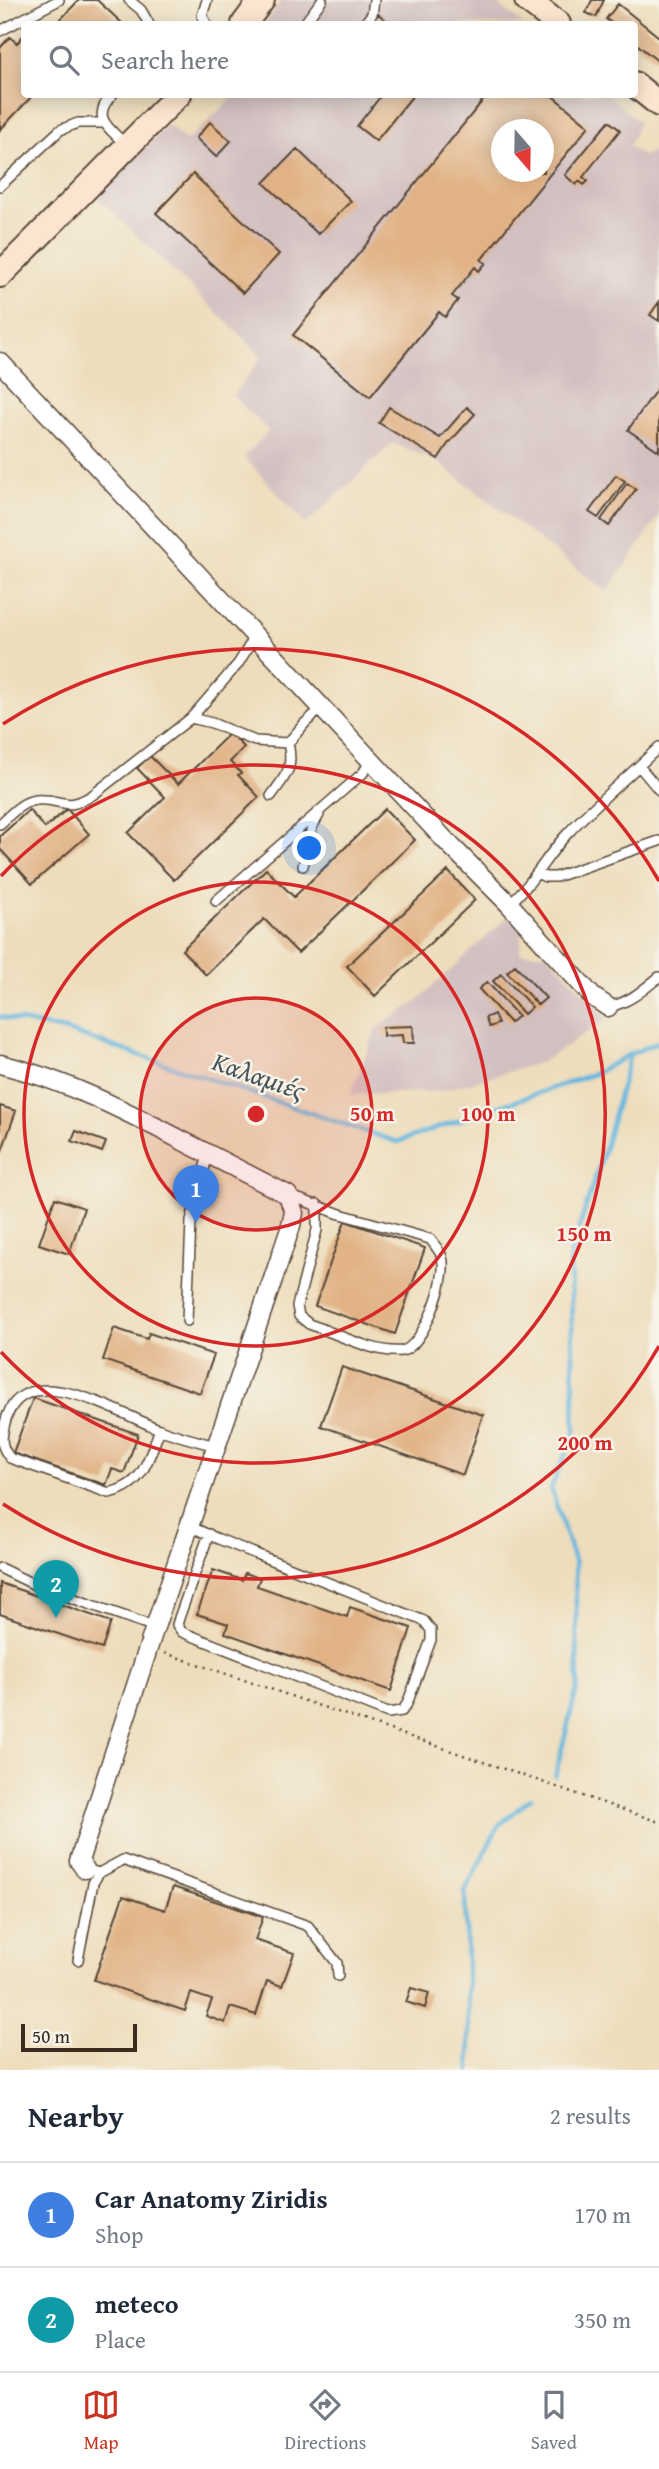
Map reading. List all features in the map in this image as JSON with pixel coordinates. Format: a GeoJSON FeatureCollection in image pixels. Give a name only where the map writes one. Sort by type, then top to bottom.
{"type":"FeatureCollection","features":[{"type":"Feature","properties":{"kind":"street"},"geometry":{"type":"LineString","coordinates":[[246,21],[262,0]]}},
{"type":"Feature","properties":{"kind":"street"},"geometry":{"type":"LineString","coordinates":[[527,0],[554,21]]}},
{"type":"Feature","properties":{"kind":"street"},"geometry":{"type":"LineString","coordinates":[[638,86],[659,104]]}},
{"type":"Feature","properties":{"kind":"street"},"geometry":{"type":"LineString","coordinates":[[0,275],[175,98]]}},
{"type":"Feature","properties":{"kind":"street"},"geometry":{"type":"LineString","coordinates":[[0,362],[445,840],[509,904],[593,997],[608,1007]]}},
{"type":"Feature","properties":{"kind":"street"},"geometry":{"type":"LineString","coordinates":[[0,1064],[86,1092],[288,1195],[294,1213],[79,1861],[92,1871]]}},
{"type":"Feature","properties":{"kind":"lane"},"geometry":{"type":"LineString","coordinates":[[0,31],[59,0]]}},
{"type":"Feature","properties":{"kind":"lane"},"geometry":{"type":"LineString","coordinates":[[129,0],[141,10],[147,21]]}},
{"type":"Feature","properties":{"kind":"lane"},"geometry":{"type":"LineString","coordinates":[[205,21],[202,16],[207,0]]}},
{"type":"Feature","properties":{"kind":"lane"},"geometry":{"type":"LineString","coordinates":[[306,21],[322,0]]}},
{"type":"Feature","properties":{"kind":"lane"},"geometry":{"type":"LineString","coordinates":[[367,21],[372,15],[374,0]]}},
{"type":"Feature","properties":{"kind":"lane"},"geometry":{"type":"LineString","coordinates":[[109,98],[101,114],[104,123],[127,146]]}},
{"type":"Feature","properties":{"kind":"lane"},"geometry":{"type":"LineString","coordinates":[[0,186],[60,130],[78,123],[104,123]]}},
{"type":"Feature","properties":{"kind":"lane"},"geometry":{"type":"LineString","coordinates":[[0,824],[22,805],[36,800],[69,805],[80,803],[191,718],[238,664],[256,635]]}},
{"type":"Feature","properties":{"kind":"lane"},"geometry":{"type":"LineString","coordinates":[[288,743],[323,707]]}},
{"type":"Feature","properties":{"kind":"lane"},"geometry":{"type":"LineString","coordinates":[[191,718],[212,723],[255,741],[288,743]]}},
{"type":"Feature","properties":{"kind":"lane"},"geometry":{"type":"LineString","coordinates":[[271,796],[290,769],[288,743]]}},
{"type":"Feature","properties":{"kind":"lane"},"geometry":{"type":"LineString","coordinates":[[509,904],[523,892],[540,866],[568,833],[659,747]]}},
{"type":"Feature","properties":{"kind":"lane"},"geometry":{"type":"LineString","coordinates":[[216,901],[363,773],[372,759]]}},
{"type":"Feature","properties":{"kind":"lane"},"geometry":{"type":"LineString","coordinates":[[639,766],[659,790]]}},
{"type":"Feature","properties":{"kind":"lane"},"geometry":{"type":"LineString","coordinates":[[303,866],[312,827],[323,808]]}},
{"type":"Feature","properties":{"kind":"lane"},"geometry":{"type":"LineString","coordinates":[[537,873],[545,877],[556,877],[659,841]]}},
{"type":"Feature","properties":{"kind":"lane"},"geometry":{"type":"LineString","coordinates":[[608,1007],[635,997],[659,977]]}},
{"type":"Feature","properties":{"kind":"lane"},"geometry":{"type":"LineString","coordinates":[[187,1321],[191,1221],[208,1154]]}},
{"type":"Feature","properties":{"kind":"lane"},"geometry":{"type":"LineString","coordinates":[[288,1195],[317,1204],[341,1214],[430,1239],[443,1257],[442,1280],[428,1320],[415,1345],[405,1351],[385,1350],[309,1325],[299,1316],[297,1306],[317,1230],[317,1204]]}},
{"type":"Feature","properties":{"kind":"lane"},"geometry":{"type":"LineString","coordinates":[[160,1429],[144,1471],[124,1490],[109,1493],[10,1458],[3,1450],[1,1440],[8,1408],[18,1399],[34,1391],[58,1390],[87,1397],[160,1429],[216,1447]]}},
{"type":"Feature","properties":{"kind":"lane"},"geometry":{"type":"LineString","coordinates":[[189,1526],[209,1534],[424,1621],[431,1630],[431,1640],[402,1711],[388,1713],[182,1632],[177,1625],[209,1534]]}},
{"type":"Feature","properties":{"kind":"lane"},"geometry":{"type":"LineString","coordinates":[[0,1569],[35,1585],[155,1627]]}},
{"type":"Feature","properties":{"kind":"lane"},"geometry":{"type":"LineString","coordinates":[[78,1960],[93,1883],[92,1871],[123,1860],[308,1926],[337,1963],[338,1976]]}},
{"type":"Feature","properties":{"kind":"path"},"geometry":{"type":"LineString","coordinates":[[149,1647],[659,1822]]}},
{"type":"Feature","properties":{"kind":"shaded area"},"geometry":{"type":"Polygon","coordinates":[[[282,0],[492,0],[519,21],[267,21],[282,0]]]}},
{"type":"Feature","properties":{"kind":"shaded area"},"geometry":{"type":"Polygon","coordinates":[[[233,98],[611,98],[639,122],[629,146],[643,156],[659,150],[659,516],[607,592],[438,462],[393,443],[306,524],[244,457],[269,431],[233,396],[262,356],[95,195],[168,125],[186,141],[233,98]]]}},
{"type":"Feature","properties":{"kind":"shaded area"},"geometry":{"type":"Polygon","coordinates":[[[509,916],[522,929],[520,953],[547,953],[607,1019],[542,1062],[441,1091],[350,1095],[376,1029],[415,1003],[509,916]]]}},
{"type":"Feature","properties":{"kind":"building"},"geometry":{"type":"Polygon","coordinates":[[[79,0],[97,0],[120,21],[59,21],[79,0]]]}},
{"type":"Feature","properties":{"kind":"building"},"geometry":{"type":"Polygon","coordinates":[[[592,0],[604,0],[596,17],[586,13],[592,0]]]}},
{"type":"Feature","properties":{"kind":"building"},"geometry":{"type":"Polygon","coordinates":[[[618,4],[659,37],[659,62],[638,45],[638,21],[606,19],[618,4]]]}},
{"type":"Feature","properties":{"kind":"building"},"geometry":{"type":"Polygon","coordinates":[[[378,14],[387,21],[372,21],[378,14]]]}},
{"type":"Feature","properties":{"kind":"building"},"geometry":{"type":"Polygon","coordinates":[[[10,37],[17,43],[21,38],[21,98],[30,98],[0,130],[0,48],[10,37]]]}},
{"type":"Feature","properties":{"kind":"building"},"geometry":{"type":"Polygon","coordinates":[[[379,98],[411,98],[376,141],[357,126],[379,98]]]}},
{"type":"Feature","properties":{"kind":"building"},"geometry":{"type":"Polygon","coordinates":[[[485,98],[555,98],[589,126],[554,169],[554,119],[491,119],[491,182],[544,182],[481,260],[486,263],[479,271],[475,267],[452,296],[458,300],[445,317],[439,312],[370,397],[293,335],[485,98]]]}},
{"type":"Feature","properties":{"kind":"building"},"geometry":{"type":"Polygon","coordinates":[[[609,121],[620,130],[583,177],[588,181],[584,185],[579,181],[576,185],[565,175],[609,121]]]}},
{"type":"Feature","properties":{"kind":"building"},"geometry":{"type":"Polygon","coordinates":[[[210,122],[231,141],[216,157],[196,138],[210,122]]]}},
{"type":"Feature","properties":{"kind":"building"},"geometry":{"type":"Polygon","coordinates":[[[297,149],[351,201],[318,234],[264,183],[297,149]]]}},
{"type":"Feature","properties":{"kind":"building"},"geometry":{"type":"Polygon","coordinates":[[[193,174],[279,254],[243,293],[156,213],[193,174]]]}},
{"type":"Feature","properties":{"kind":"building"},"geometry":{"type":"Polygon","coordinates":[[[659,302],[659,321],[650,315],[659,302]]]}},
{"type":"Feature","properties":{"kind":"building"},"geometry":{"type":"Polygon","coordinates":[[[659,386],[659,451],[628,430],[659,386]]]}},
{"type":"Feature","properties":{"kind":"building"},"geometry":{"type":"Polygon","coordinates":[[[389,407],[440,438],[467,407],[475,414],[438,459],[379,423],[389,407]]]}},
{"type":"Feature","properties":{"kind":"building"},"geometry":{"type":"Polygon","coordinates":[[[616,475],[625,481],[598,518],[589,512],[616,475]]]}},
{"type":"Feature","properties":{"kind":"building"},"geometry":{"type":"Polygon","coordinates":[[[627,483],[636,489],[609,526],[601,520],[627,483]]]}},
{"type":"Feature","properties":{"kind":"building"},"geometry":{"type":"Polygon","coordinates":[[[230,733],[244,747],[230,762],[241,773],[238,775],[259,797],[174,880],[128,833],[165,797],[137,768],[150,756],[178,784],[230,733]]]}},
{"type":"Feature","properties":{"kind":"building"},"geometry":{"type":"Polygon","coordinates":[[[67,809],[89,834],[32,884],[0,849],[0,836],[29,810],[45,828],[67,809]]]}},
{"type":"Feature","properties":{"kind":"building"},"geometry":{"type":"Polygon","coordinates":[[[385,809],[415,840],[298,953],[264,919],[206,975],[182,950],[266,869],[294,897],[385,809]]]}},
{"type":"Feature","properties":{"kind":"building"},"geometry":{"type":"Polygon","coordinates":[[[448,871],[475,900],[375,996],[347,966],[448,871]]]}},
{"type":"Feature","properties":{"kind":"building"},"geometry":{"type":"Polygon","coordinates":[[[515,965],[546,998],[538,1005],[507,972],[515,965]]]}},
{"type":"Feature","properties":{"kind":"building"},"geometry":{"type":"Polygon","coordinates":[[[501,974],[532,1007],[524,1014],[493,981],[501,974]]]}},
{"type":"Feature","properties":{"kind":"building"},"geometry":{"type":"Polygon","coordinates":[[[487,982],[518,1016],[510,1023],[479,989],[487,982]]]}},
{"type":"Feature","properties":{"kind":"building"},"geometry":{"type":"Polygon","coordinates":[[[494,1014],[498,1024],[489,1027],[485,1018],[494,1014]]]}},
{"type":"Feature","properties":{"kind":"building"},"geometry":{"type":"Polygon","coordinates":[[[413,1026],[414,1043],[403,1043],[402,1035],[383,1036],[383,1027],[413,1026]]]}},
{"type":"Feature","properties":{"kind":"building"},"geometry":{"type":"Polygon","coordinates":[[[0,1106],[16,1111],[0,1156],[0,1106]]]}},
{"type":"Feature","properties":{"kind":"building"},"geometry":{"type":"Polygon","coordinates":[[[76,1131],[106,1142],[102,1152],[72,1141],[76,1131]]]}},
{"type":"Feature","properties":{"kind":"building"},"geometry":{"type":"Polygon","coordinates":[[[55,1198],[84,1208],[69,1254],[39,1244],[55,1198]]]}},
{"type":"Feature","properties":{"kind":"building"},"geometry":{"type":"Polygon","coordinates":[[[345,1221],[425,1248],[395,1334],[315,1306],[345,1221]]]}},
{"type":"Feature","properties":{"kind":"building"},"geometry":{"type":"Polygon","coordinates":[[[114,1328],[147,1339],[149,1333],[214,1355],[200,1393],[103,1360],[114,1328]]]}},
{"type":"Feature","properties":{"kind":"building"},"geometry":{"type":"Polygon","coordinates":[[[342,1367],[483,1415],[463,1475],[321,1426],[342,1367]]]}},
{"type":"Feature","properties":{"kind":"building"},"geometry":{"type":"Polygon","coordinates":[[[33,1398],[138,1434],[124,1473],[112,1469],[106,1485],[13,1453],[33,1398]]]}},
{"type":"Feature","properties":{"kind":"building"},"geometry":{"type":"Polygon","coordinates":[[[213,1570],[242,1580],[245,1573],[260,1578],[257,1586],[347,1617],[350,1607],[411,1628],[391,1691],[225,1633],[228,1624],[197,1614],[213,1570]]]}},
{"type":"Feature","properties":{"kind":"building"},"geometry":{"type":"Polygon","coordinates":[[[0,1583],[111,1622],[102,1649],[0,1614],[0,1583]]]}},
{"type":"Feature","properties":{"kind":"building"},"geometry":{"type":"Polygon","coordinates":[[[173,1887],[263,1917],[255,1940],[294,1953],[282,1986],[267,1981],[256,2015],[230,2007],[225,2023],[206,2016],[212,2000],[191,1993],[185,2011],[94,1980],[123,1896],[165,1910],[173,1887]]]}},
{"type":"Feature","properties":{"kind":"building"},"geometry":{"type":"Polygon","coordinates":[[[411,1988],[429,1993],[425,2008],[406,2002],[411,1988]]]}},
{"type":"Feature","properties":{"kind":"waterway","name":"Καλαμιές"},"geometry":{"type":"LineString","coordinates":[[0,1017],[64,1030],[397,1142],[596,1073],[659,1042]]}},
{"type":"Feature","properties":{"kind":"waterway"},"geometry":{"type":"LineString","coordinates":[[555,1776],[578,1684],[575,1564],[551,1488],[575,1431],[570,1256],[605,1148],[630,1054]]}},
{"type":"Feature","properties":{"kind":"waterway"},"geometry":{"type":"LineString","coordinates":[[470,2070],[465,1891],[499,1825],[531,1798]]}},
{"type":"Feature","properties":{"kind":"place","name":"Car Anatomy Ziridis"},"geometry":{"type":"Point","coordinates":[196,1223]}},
{"type":"Feature","properties":{"kind":"place","name":"meteco"},"geometry":{"type":"Point","coordinates":[56,1618]}}]}
